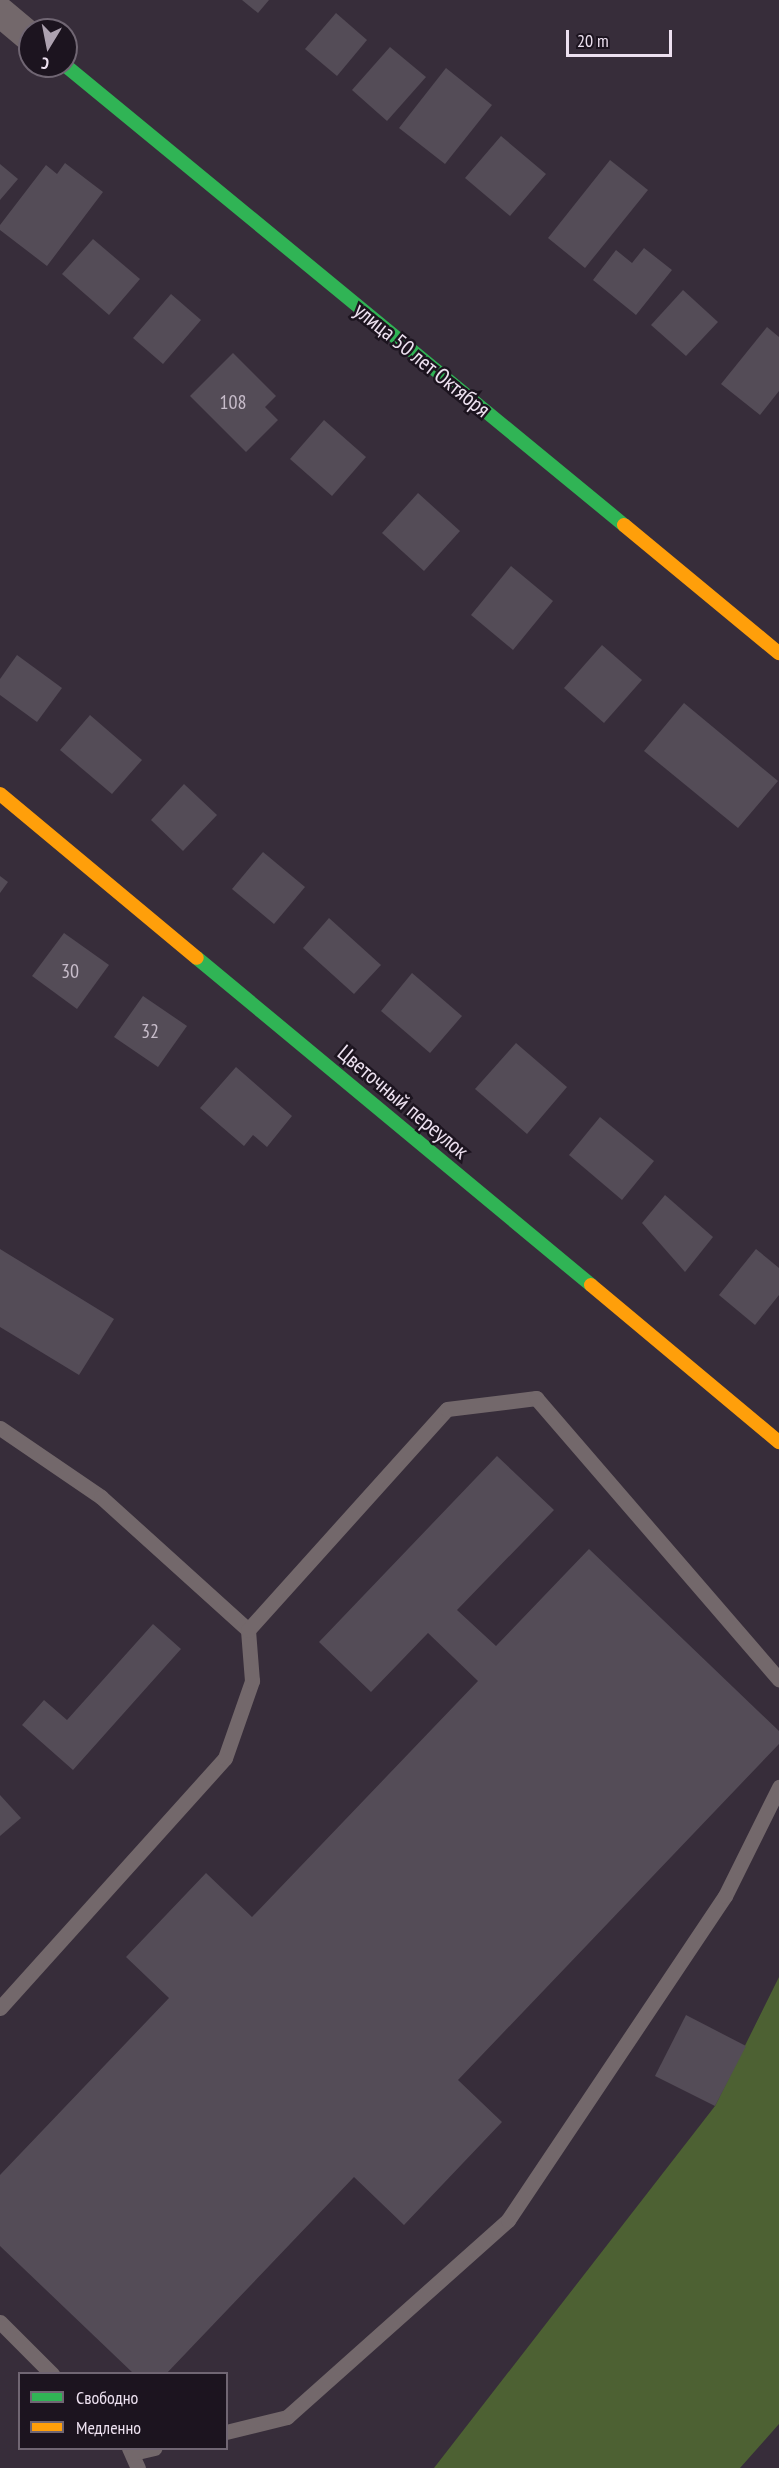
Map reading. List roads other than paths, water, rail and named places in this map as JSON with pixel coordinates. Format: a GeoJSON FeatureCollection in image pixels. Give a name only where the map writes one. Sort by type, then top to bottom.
{"type":"FeatureCollection","features":[{"type":"Feature","properties":{"kind":"street"},"geometry":{"type":"LineString","coordinates":[[0,12],[18,27]]}},
{"type":"Feature","properties":{"kind":"street","name":"улица 50 лет Октября"},"geometry":{"type":"LineString","coordinates":[[78,76],[779,653]]}},
{"type":"Feature","properties":{"kind":"street","name":"Цветочный переулок"},"geometry":{"type":"LineString","coordinates":[[0,794],[779,1442]]}},
{"type":"Feature","properties":{"kind":"lane"},"geometry":{"type":"LineString","coordinates":[[248,1630],[447,1409],[536,1398],[779,1680]]}},
{"type":"Feature","properties":{"kind":"lane"},"geometry":{"type":"LineString","coordinates":[[0,1428],[101,1497],[248,1630],[252,1681],[225,1758],[0,2008]]}},
{"type":"Feature","properties":{"kind":"lane"},"geometry":{"type":"LineString","coordinates":[[228,2432],[287,2417],[508,2220],[725,1896],[779,1787]]}},
{"type":"Feature","properties":{"kind":"lane"},"geometry":{"type":"LineString","coordinates":[[0,2322],[51,2372]]}},
{"type":"Feature","properties":{"kind":"lane"},"geometry":{"type":"LineString","coordinates":[[133,2457],[149,2450]]}}]}
